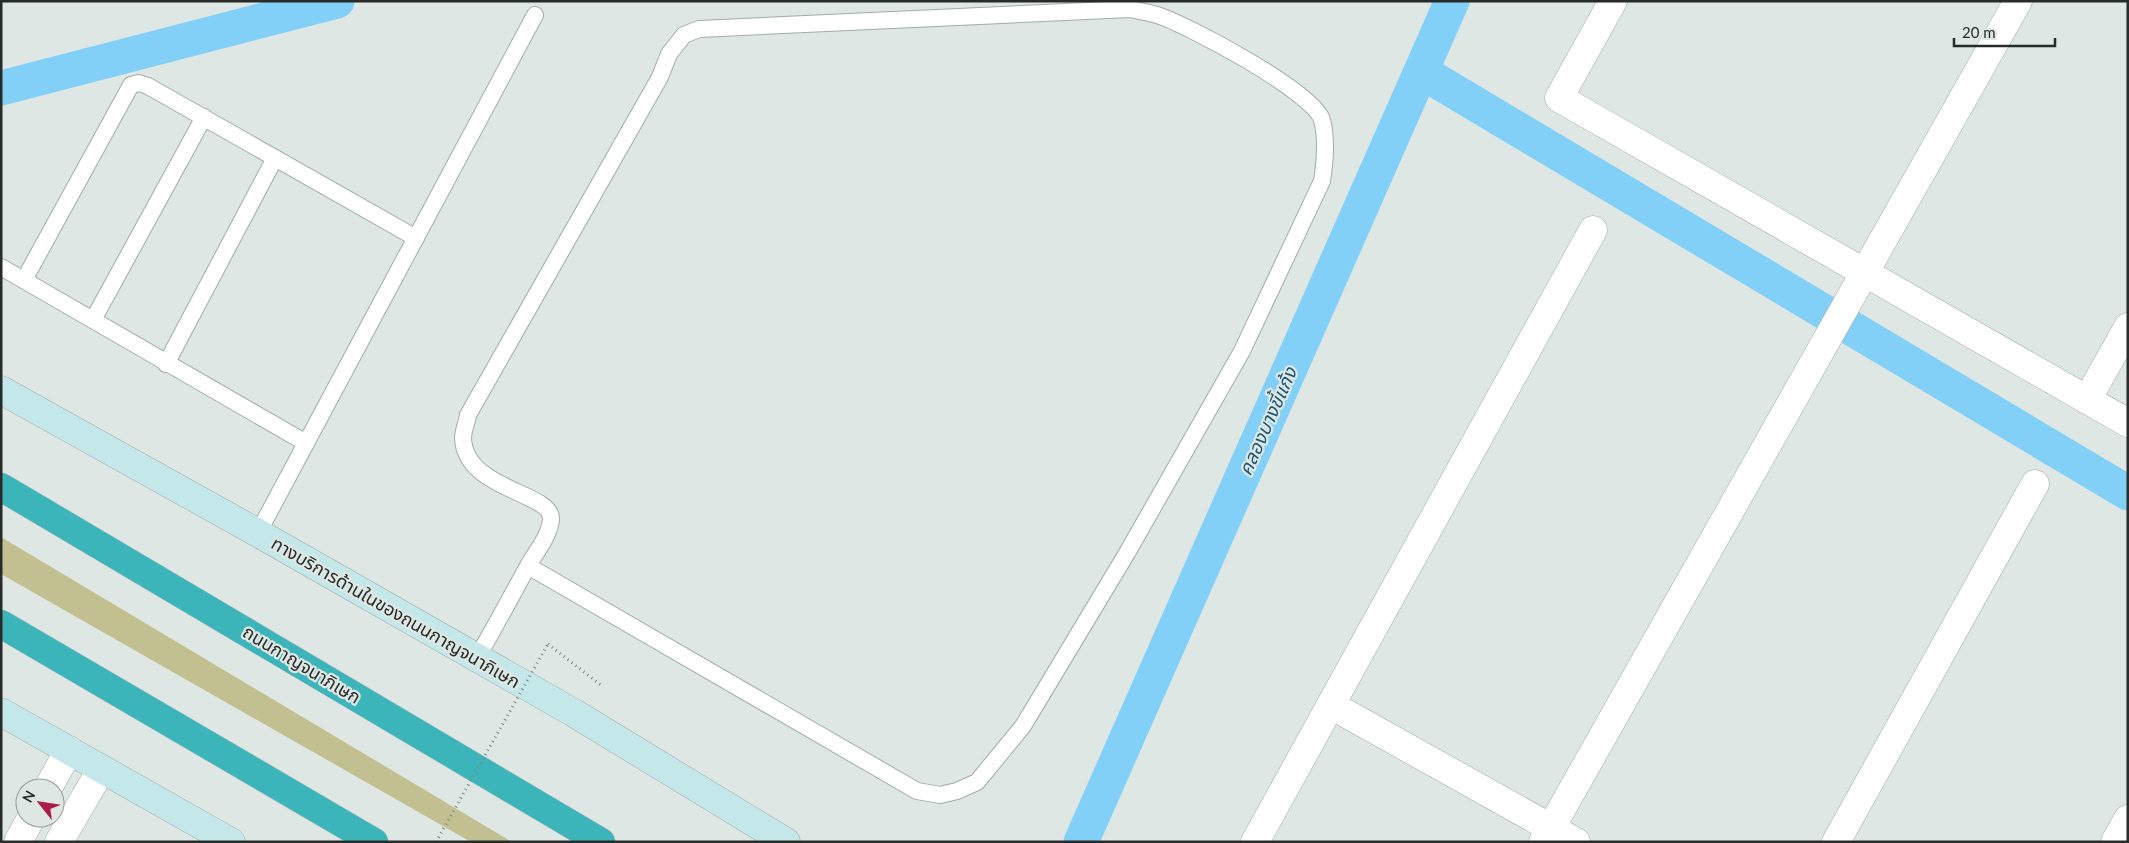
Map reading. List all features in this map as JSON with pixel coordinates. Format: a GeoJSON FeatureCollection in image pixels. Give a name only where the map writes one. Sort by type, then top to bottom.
{"type":"FeatureCollection","features":[{"type":"Feature","properties":{"kind":"highway","name":"ถนนกาญจนาภิเษก"},"geometry":{"type":"LineString","coordinates":[[1,487],[601,842]]}},
{"type":"Feature","properties":{"kind":"highway"},"geometry":{"type":"LineString","coordinates":[[1,624],[374,842]]}},
{"type":"Feature","properties":{"kind":"main road","name":"ทางบริการด้านในของถนนกาญจนาภิเษก"},"geometry":{"type":"LineString","coordinates":[[1,390],[574,712],[786,842]]}},
{"type":"Feature","properties":{"kind":"main road"},"geometry":{"type":"LineString","coordinates":[[1,712],[231,842]]}},
{"type":"Feature","properties":{"kind":"street"},"geometry":{"type":"LineString","coordinates":[[1613,1],[1559,98],[2128,423]]}},
{"type":"Feature","properties":{"kind":"street"},"geometry":{"type":"LineString","coordinates":[[1547,835],[2018,1]]}},
{"type":"Feature","properties":{"kind":"street"},"geometry":{"type":"LineString","coordinates":[[1254,842],[1593,230]]}},
{"type":"Feature","properties":{"kind":"street"},"geometry":{"type":"LineString","coordinates":[[2087,400],[2128,327]]}},
{"type":"Feature","properties":{"kind":"street"},"geometry":{"type":"LineString","coordinates":[[1836,842],[2035,484]]}},
{"type":"Feature","properties":{"kind":"street"},"geometry":{"type":"LineString","coordinates":[[1331,705],[1547,835],[1576,842]]}},
{"type":"Feature","properties":{"kind":"street"},"geometry":{"type":"LineString","coordinates":[[54,778],[69,750]]}},
{"type":"Feature","properties":{"kind":"street"},"geometry":{"type":"LineString","coordinates":[[59,842],[102,770]]}},
{"type":"Feature","properties":{"kind":"street"},"geometry":{"type":"LineString","coordinates":[[2115,842],[2128,819]]}},
{"type":"Feature","properties":{"kind":"street"},"geometry":{"type":"LineString","coordinates":[[18,842],[26,828]]}},
{"type":"Feature","properties":{"kind":"lane"},"geometry":{"type":"LineString","coordinates":[[477,658],[528,566],[548,530],[551,518],[547,508],[485,477],[467,458],[463,436],[468,416],[660,77],[669,54],[684,35],[699,29],[748,26],[1130,9],[1158,15],[1212,41],[1278,78],[1322,119],[1325,160],[1322,181],[1242,351],[1127,553],[1023,726],[977,782],[957,791],[940,795],[917,791],[528,566]]}},
{"type":"Feature","properties":{"kind":"lane"},"geometry":{"type":"LineString","coordinates":[[258,533],[535,15]]}},
{"type":"Feature","properties":{"kind":"lane"},"geometry":{"type":"LineString","coordinates":[[24,280],[130,84],[139,83],[148,86],[204,117],[416,238]]}},
{"type":"Feature","properties":{"kind":"lane"},"geometry":{"type":"LineString","coordinates":[[93,320],[204,117]]}},
{"type":"Feature","properties":{"kind":"lane"},"geometry":{"type":"LineString","coordinates":[[166,364],[275,158]]}},
{"type":"Feature","properties":{"kind":"lane"},"geometry":{"type":"LineString","coordinates":[[1,267],[166,364],[306,443]]}},
{"type":"Feature","properties":{"kind":"path"},"geometry":{"type":"LineString","coordinates":[[436,842],[548,644],[602,686]]}},
{"type":"Feature","properties":{"kind":"shaded area"},"geometry":{"type":"Polygon","coordinates":[[[1,537],[512,842],[471,842],[1,574],[1,537]]]}},
{"type":"Feature","properties":{"kind":"waterway"},"geometry":{"type":"LineString","coordinates":[[1,88],[337,1]]}},
{"type":"Feature","properties":{"kind":"waterway","name":"คลองบางขี้แก้ง"},"geometry":{"type":"LineString","coordinates":[[1081,842],[1452,1]]}},
{"type":"Feature","properties":{"kind":"waterway"},"geometry":{"type":"LineString","coordinates":[[1422,72],[2128,493]]}}]}
